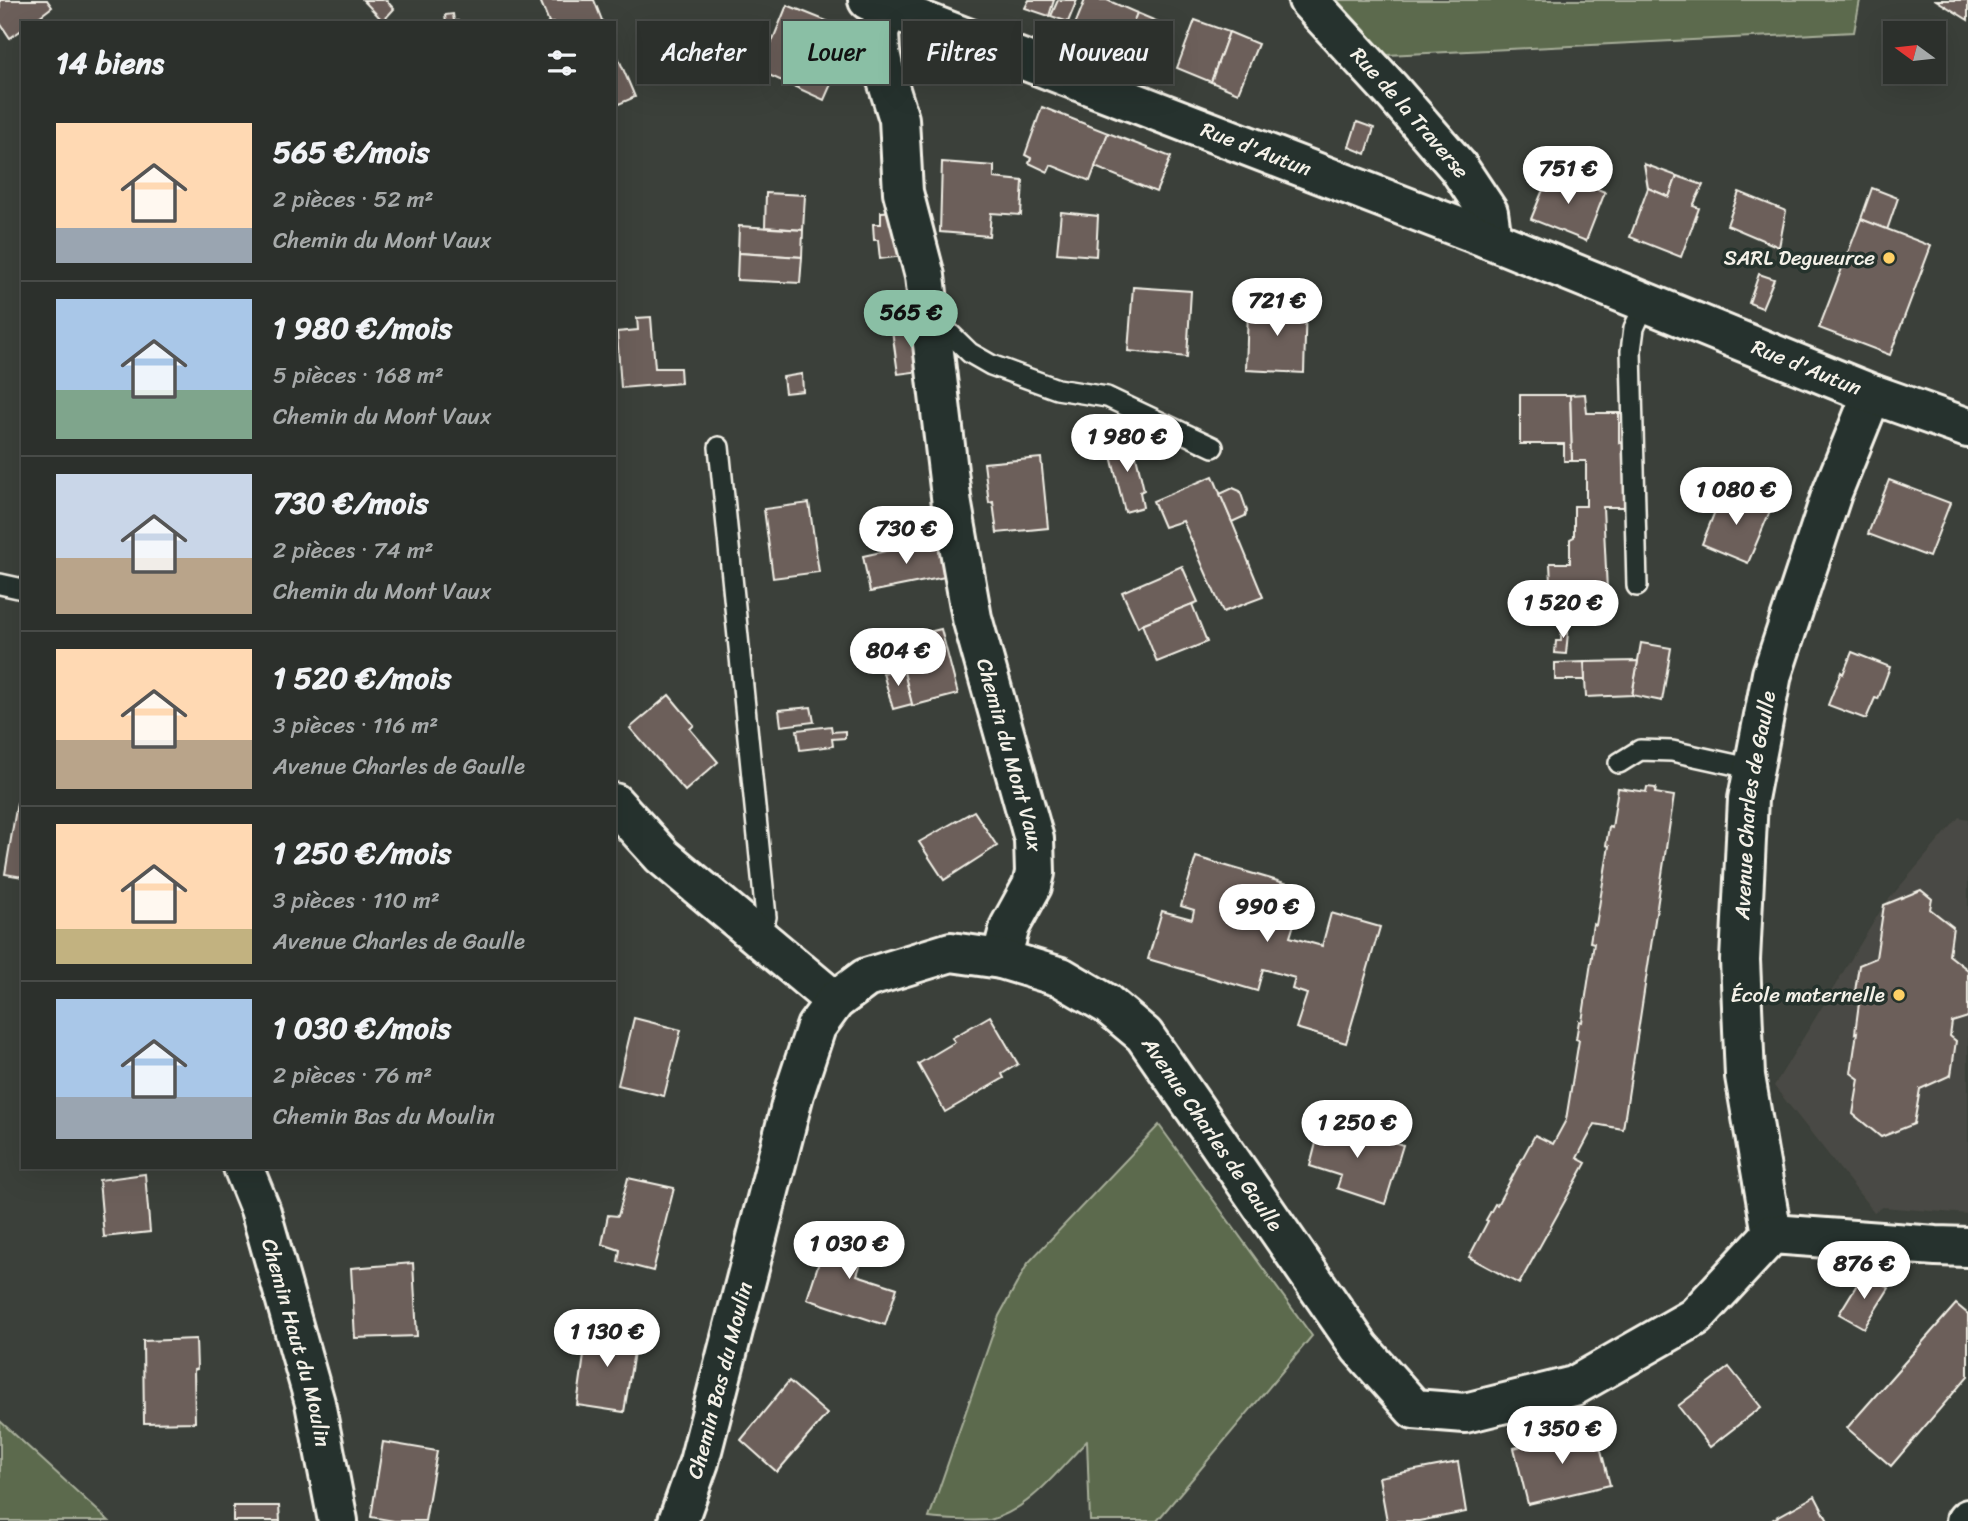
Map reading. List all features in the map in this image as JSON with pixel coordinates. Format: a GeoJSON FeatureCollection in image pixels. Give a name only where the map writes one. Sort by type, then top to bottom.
{"type":"FeatureCollection","features":[{"type":"Feature","properties":{"kind":"street","name":"Rue de la Traverse"},"geometry":{"type":"LineString","coordinates":[[1308,0],[1458,167],[1488,212],[1490,226],[1487,238]]}},
{"type":"Feature","properties":{"kind":"street","name":"Rue d'Autun"},"geometry":{"type":"LineString","coordinates":[[878,4],[1487,238],[1872,394],[1968,428]]}},
{"type":"Feature","properties":{"kind":"street","name":"Chemin du Mont Vaux"},"geometry":{"type":"LineString","coordinates":[[878,4],[880,52],[899,119],[903,192],[925,276],[952,505],[972,618],[1034,839],[1035,873],[1032,886],[1010,926],[1001,959]]}},
{"type":"Feature","properties":{"kind":"street","name":"Avenue Charles de Gaulle"},"geometry":{"type":"LineString","coordinates":[[835,1001],[866,978],[951,952],[1001,959],[1061,977],[1107,1004],[1144,1035],[1360,1348],[1414,1409],[1465,1413],[1574,1386],[1695,1317],[1772,1234],[1745,1076],[1740,960],[1748,799],[1772,674],[1832,493],[1872,394]]}},
{"type":"Feature","properties":{"kind":"street"},"geometry":{"type":"LineString","coordinates":[[616,805],[662,856],[835,1001]]}},
{"type":"Feature","properties":{"kind":"street","name":"Chemin Bas du Moulin"},"geometry":{"type":"LineString","coordinates":[[678,1521],[699,1461],[794,1094],[816,1027],[835,1001]]}},
{"type":"Feature","properties":{"kind":"street","name":"Chemin Haut du Moulin"},"geometry":{"type":"LineString","coordinates":[[244,1169],[260,1209],[315,1403],[338,1521]]}},
{"type":"Feature","properties":{"kind":"street"},"geometry":{"type":"LineString","coordinates":[[1772,1234],[1968,1247]]}},
{"type":"Feature","properties":{"kind":"lane"},"geometry":{"type":"LineString","coordinates":[[1637,586],[1631,351],[1634,328],[1645,304]]}},
{"type":"Feature","properties":{"kind":"lane"},"geometry":{"type":"LineString","coordinates":[[929,312],[970,353],[991,365],[1057,388],[1107,397],[1213,447]]}},
{"type":"Feature","properties":{"kind":"lane"},"geometry":{"type":"LineString","coordinates":[[719,447],[766,917],[758,937]]}},
{"type":"Feature","properties":{"kind":"lane"},"geometry":{"type":"LineString","coordinates":[[0,584],[21,589]]}},
{"type":"Feature","properties":{"kind":"lane"},"geometry":{"type":"LineString","coordinates":[[1619,763],[1640,750],[1672,751],[1754,769]]}},
{"type":"Feature","properties":{"kind":"shaded area","name":"École maternelle"},"geometry":{"type":"Polygon","coordinates":[[[1959,817],[1968,819],[1968,1214],[1882,1207],[1874,1212],[1774,1086],[1884,905],[1959,817]]]}},
{"type":"Feature","properties":{"kind":"green space"},"geometry":{"type":"Polygon","coordinates":[[[1337,0],[1860,0],[1854,32],[1387,55],[1337,0]]]}},
{"type":"Feature","properties":{"kind":"green space"},"geometry":{"type":"Polygon","coordinates":[[[1159,1125],[1312,1336],[1157,1521],[1090,1521],[1087,1441],[1031,1498],[1005,1515],[990,1520],[929,1518],[999,1316],[1028,1263],[1159,1125]]]}},
{"type":"Feature","properties":{"kind":"green space"},"geometry":{"type":"Polygon","coordinates":[[[0,1421],[109,1521],[0,1521],[0,1421]]]}},
{"type":"Feature","properties":{"kind":"building"},"geometry":{"type":"Polygon","coordinates":[[[0,0],[47,0],[52,7],[34,21],[21,21],[21,30],[10,38],[0,23],[0,0]]]}},
{"type":"Feature","properties":{"kind":"building"},"geometry":{"type":"Polygon","coordinates":[[[363,0],[386,0],[394,9],[383,21],[363,0]]]}},
{"type":"Feature","properties":{"kind":"building"},"geometry":{"type":"Polygon","coordinates":[[[540,0],[594,0],[602,21],[549,21],[540,0]]]}},
{"type":"Feature","properties":{"kind":"building"},"geometry":{"type":"Polygon","coordinates":[[[1029,0],[1054,0],[1049,16],[1025,8],[1029,0]]]}},
{"type":"Feature","properties":{"kind":"building"},"geometry":{"type":"Polygon","coordinates":[[[1058,0],[1077,0],[1068,21],[1051,16],[1058,0]]]}},
{"type":"Feature","properties":{"kind":"building"},"geometry":{"type":"Polygon","coordinates":[[[1085,0],[1107,0],[1137,13],[1134,21],[1077,21],[1085,0]]]}},
{"type":"Feature","properties":{"kind":"building"},"geometry":{"type":"Polygon","coordinates":[[[1936,0],[1968,0],[1968,20],[1936,0]]]}},
{"type":"Feature","properties":{"kind":"building"},"geometry":{"type":"Polygon","coordinates":[[[787,5],[827,21],[783,21],[783,81],[769,75],[769,49],[787,5]]]}},
{"type":"Feature","properties":{"kind":"building"},"geometry":{"type":"Polygon","coordinates":[[[1137,13],[1156,21],[1134,21],[1137,13]]]}},
{"type":"Feature","properties":{"kind":"building"},"geometry":{"type":"Polygon","coordinates":[[[453,14],[454,21],[446,21],[445,15],[453,14]]]}},
{"type":"Feature","properties":{"kind":"building"},"geometry":{"type":"Polygon","coordinates":[[[1195,20],[1229,32],[1211,82],[1177,68],[1195,20]]]}},
{"type":"Feature","properties":{"kind":"building"},"geometry":{"type":"Polygon","coordinates":[[[1229,32],[1258,44],[1238,93],[1211,82],[1229,32]]]}},
{"type":"Feature","properties":{"kind":"building"},"geometry":{"type":"Polygon","coordinates":[[[616,58],[635,97],[616,105],[616,58]]]}},
{"type":"Feature","properties":{"kind":"building"},"geometry":{"type":"Polygon","coordinates":[[[789,84],[831,84],[824,100],[789,84]]]}},
{"type":"Feature","properties":{"kind":"building"},"geometry":{"type":"Polygon","coordinates":[[[1042,107],[1108,133],[1090,181],[1051,165],[1048,172],[1029,163],[1031,158],[1025,155],[1042,107]]]}},
{"type":"Feature","properties":{"kind":"building"},"geometry":{"type":"Polygon","coordinates":[[[1357,122],[1374,128],[1366,154],[1349,147],[1357,122]]]}},
{"type":"Feature","properties":{"kind":"building"},"geometry":{"type":"Polygon","coordinates":[[[1108,133],[1171,157],[1156,192],[1095,167],[1108,133]]]}},
{"type":"Feature","properties":{"kind":"building"},"geometry":{"type":"Polygon","coordinates":[[[942,162],[994,166],[994,178],[1023,181],[1021,215],[991,213],[989,236],[940,232],[942,162]]]}},
{"type":"Feature","properties":{"kind":"building"},"geometry":{"type":"Polygon","coordinates":[[[1644,164],[1677,176],[1669,197],[1648,188],[1644,164]]]}},
{"type":"Feature","properties":{"kind":"building"},"geometry":{"type":"Polygon","coordinates":[[[1551,170],[1605,192],[1586,241],[1531,219],[1551,170]]]}},
{"type":"Feature","properties":{"kind":"building"},"geometry":{"type":"Polygon","coordinates":[[[1677,176],[1703,185],[1693,206],[1699,208],[1681,257],[1630,237],[1648,188],[1669,197],[1677,176]]]}},
{"type":"Feature","properties":{"kind":"building"},"geometry":{"type":"Polygon","coordinates":[[[1872,188],[1898,198],[1887,230],[1861,219],[1872,188]]]}},
{"type":"Feature","properties":{"kind":"building"},"geometry":{"type":"Polygon","coordinates":[[[1739,192],[1786,211],[1779,247],[1727,225],[1739,192]]]}},
{"type":"Feature","properties":{"kind":"building"},"geometry":{"type":"Polygon","coordinates":[[[766,193],[805,195],[803,230],[765,227],[766,193]]]}},
{"type":"Feature","properties":{"kind":"building"},"geometry":{"type":"Polygon","coordinates":[[[899,211],[913,255],[880,259],[878,240],[874,240],[873,224],[881,224],[881,212],[899,211]]]}},
{"type":"Feature","properties":{"kind":"building"},"geometry":{"type":"Polygon","coordinates":[[[1061,212],[1098,216],[1096,256],[1057,253],[1061,212]]]}},
{"type":"Feature","properties":{"kind":"building"},"geometry":{"type":"Polygon","coordinates":[[[1861,219],[1931,246],[1890,355],[1819,328],[1861,219]]]}},
{"type":"Feature","properties":{"kind":"building"},"geometry":{"type":"Polygon","coordinates":[[[739,226],[803,230],[802,257],[738,253],[739,226]]]}},
{"type":"Feature","properties":{"kind":"building"},"geometry":{"type":"Polygon","coordinates":[[[738,253],[802,257],[800,283],[737,280],[738,253]]]}},
{"type":"Feature","properties":{"kind":"building"},"geometry":{"type":"Polygon","coordinates":[[[1759,274],[1774,279],[1762,308],[1749,303],[1759,274]]]}},
{"type":"Feature","properties":{"kind":"building"},"geometry":{"type":"Polygon","coordinates":[[[1133,287],[1191,291],[1187,357],[1128,351],[1133,287]]]}},
{"type":"Feature","properties":{"kind":"building"},"geometry":{"type":"Polygon","coordinates":[[[1272,300],[1306,301],[1304,373],[1246,370],[1248,310],[1272,310],[1272,300]]]}},
{"type":"Feature","properties":{"kind":"building"},"geometry":{"type":"Polygon","coordinates":[[[651,317],[655,368],[680,368],[681,383],[621,388],[617,332],[638,330],[637,318],[651,317]]]}},
{"type":"Feature","properties":{"kind":"building"},"geometry":{"type":"Polygon","coordinates":[[[923,325],[929,370],[898,374],[892,330],[923,325]]]}},
{"type":"Feature","properties":{"kind":"building"},"geometry":{"type":"Polygon","coordinates":[[[802,374],[803,391],[785,393],[783,377],[802,374]]]}},
{"type":"Feature","properties":{"kind":"building"},"geometry":{"type":"Polygon","coordinates":[[[1585,394],[1587,413],[1619,413],[1619,442],[1627,443],[1629,507],[1603,507],[1608,611],[1567,612],[1566,593],[1561,592],[1561,584],[1551,583],[1550,563],[1570,563],[1570,539],[1574,537],[1574,506],[1586,506],[1586,461],[1572,461],[1570,395],[1585,394]]]}},
{"type":"Feature","properties":{"kind":"building"},"geometry":{"type":"Polygon","coordinates":[[[1520,395],[1570,395],[1572,461],[1564,461],[1564,444],[1520,444],[1520,395]]]}},
{"type":"Feature","properties":{"kind":"building"},"geometry":{"type":"Polygon","coordinates":[[[1619,413],[1626,413],[1627,443],[1619,442],[1619,413]]]}},
{"type":"Feature","properties":{"kind":"building"},"geometry":{"type":"Polygon","coordinates":[[[1132,439],[1144,490],[1140,492],[1143,507],[1125,512],[1108,444],[1132,439]]]}},
{"type":"Feature","properties":{"kind":"building"},"geometry":{"type":"Polygon","coordinates":[[[1041,458],[1048,528],[997,533],[993,502],[989,503],[984,463],[1041,458]]]}},
{"type":"Feature","properties":{"kind":"building"},"geometry":{"type":"Polygon","coordinates":[[[1213,476],[1263,597],[1223,612],[1183,521],[1164,527],[1153,501],[1213,476]]]}},
{"type":"Feature","properties":{"kind":"building"},"geometry":{"type":"Polygon","coordinates":[[[1889,480],[1950,503],[1929,557],[1868,534],[1889,480]]]}},
{"type":"Feature","properties":{"kind":"building"},"geometry":{"type":"Polygon","coordinates":[[[1233,488],[1240,491],[1247,511],[1245,516],[1232,522],[1220,494],[1233,488]]]}},
{"type":"Feature","properties":{"kind":"building"},"geometry":{"type":"Polygon","coordinates":[[[1723,491],[1770,511],[1748,563],[1702,544],[1723,491]]]}},
{"type":"Feature","properties":{"kind":"building"},"geometry":{"type":"Polygon","coordinates":[[[809,503],[819,572],[773,578],[764,509],[809,503]]]}},
{"type":"Feature","properties":{"kind":"building"},"geometry":{"type":"Polygon","coordinates":[[[940,539],[950,576],[870,592],[863,556],[940,539]]]}},
{"type":"Feature","properties":{"kind":"building"},"geometry":{"type":"Polygon","coordinates":[[[1182,566],[1198,602],[1138,627],[1122,592],[1182,566]]]}},
{"type":"Feature","properties":{"kind":"building"},"geometry":{"type":"Polygon","coordinates":[[[1192,604],[1207,642],[1157,662],[1142,624],[1192,604]]]}},
{"type":"Feature","properties":{"kind":"building"},"geometry":{"type":"Polygon","coordinates":[[[1562,622],[1569,622],[1566,654],[1555,653],[1556,641],[1561,641],[1562,622]]]}},
{"type":"Feature","properties":{"kind":"building"},"geometry":{"type":"Polygon","coordinates":[[[941,629],[958,694],[912,706],[896,640],[941,629]]]}},
{"type":"Feature","properties":{"kind":"building"},"geometry":{"type":"Polygon","coordinates":[[[1641,643],[1671,648],[1662,701],[1632,695],[1641,643]]]}},
{"type":"Feature","properties":{"kind":"building"},"geometry":{"type":"Polygon","coordinates":[[[1852,652],[1890,667],[1878,699],[1875,698],[1866,719],[1828,705],[1852,652]]]}},
{"type":"Feature","properties":{"kind":"building"},"geometry":{"type":"Polygon","coordinates":[[[1638,661],[1632,695],[1586,697],[1584,662],[1638,661]]]}},
{"type":"Feature","properties":{"kind":"building"},"geometry":{"type":"Polygon","coordinates":[[[1584,662],[1585,680],[1555,680],[1555,663],[1584,662]]]}},
{"type":"Feature","properties":{"kind":"building"},"geometry":{"type":"Polygon","coordinates":[[[903,668],[912,704],[893,709],[883,673],[903,668]]]}},
{"type":"Feature","properties":{"kind":"building"},"geometry":{"type":"Polygon","coordinates":[[[669,695],[694,725],[690,729],[718,762],[685,791],[630,728],[669,695]]]}},
{"type":"Feature","properties":{"kind":"building"},"geometry":{"type":"Polygon","coordinates":[[[811,707],[814,722],[781,726],[779,710],[811,707]]]}},
{"type":"Feature","properties":{"kind":"building"},"geometry":{"type":"Polygon","coordinates":[[[831,726],[832,732],[845,731],[845,738],[832,739],[833,746],[800,750],[797,730],[831,726]]]}},
{"type":"Feature","properties":{"kind":"building"},"geometry":{"type":"Polygon","coordinates":[[[1647,787],[1656,788],[1655,793],[1674,796],[1623,1129],[1595,1124],[1577,1158],[1586,1163],[1519,1284],[1469,1257],[1488,1221],[1486,1220],[1535,1135],[1553,1144],[1566,1120],[1579,1040],[1576,1039],[1579,1021],[1582,1022],[1594,943],[1590,942],[1593,924],[1596,925],[1609,846],[1606,845],[1609,827],[1612,828],[1618,788],[1646,792],[1647,787]]]}},
{"type":"Feature","properties":{"kind":"building"},"geometry":{"type":"Polygon","coordinates":[[[17,803],[21,804],[21,877],[5,874],[17,803]]]}},
{"type":"Feature","properties":{"kind":"building"},"geometry":{"type":"Polygon","coordinates":[[[974,811],[997,846],[944,880],[919,842],[974,811]]]}},
{"type":"Feature","properties":{"kind":"building"},"geometry":{"type":"Polygon","coordinates":[[[1196,857],[1305,889],[1290,937],[1322,946],[1331,913],[1380,927],[1346,1043],[1296,1028],[1307,994],[1292,989],[1295,978],[1263,969],[1257,991],[1148,959],[1162,911],[1192,919],[1194,910],[1181,906],[1196,857]]]}},
{"type":"Feature","properties":{"kind":"building"},"geometry":{"type":"Polygon","coordinates":[[[1921,890],[1932,899],[1930,909],[1953,927],[1949,955],[1968,970],[1968,1017],[1952,1022],[1950,1036],[1956,1041],[1951,1075],[1920,1089],[1914,1124],[1881,1137],[1853,1114],[1859,1079],[1851,1073],[1857,1032],[1855,1033],[1859,1003],[1854,998],[1859,965],[1876,958],[1884,905],[1921,890]]]}},
{"type":"Feature","properties":{"kind":"building"},"geometry":{"type":"Polygon","coordinates":[[[990,1016],[1018,1064],[1002,1074],[1004,1078],[945,1112],[918,1064],[955,1042],[952,1038],[990,1016]]]}},
{"type":"Feature","properties":{"kind":"building"},"geometry":{"type":"Polygon","coordinates":[[[634,1018],[681,1030],[664,1096],[618,1085],[634,1018]]]}},
{"type":"Feature","properties":{"kind":"building"},"geometry":{"type":"Polygon","coordinates":[[[1322,1120],[1403,1145],[1385,1204],[1337,1188],[1341,1176],[1310,1166],[1322,1120]]]}},
{"type":"Feature","properties":{"kind":"building"},"geometry":{"type":"Polygon","coordinates":[[[145,1174],[150,1232],[104,1237],[99,1180],[145,1174]]]}},
{"type":"Feature","properties":{"kind":"building"},"geometry":{"type":"Polygon","coordinates":[[[628,1178],[674,1188],[653,1271],[618,1262],[620,1250],[602,1244],[608,1215],[618,1216],[628,1178]]]}},
{"type":"Feature","properties":{"kind":"building"},"geometry":{"type":"Polygon","coordinates":[[[830,1228],[868,1241],[857,1275],[897,1288],[885,1325],[807,1299],[830,1228]]]}},
{"type":"Feature","properties":{"kind":"building"},"geometry":{"type":"Polygon","coordinates":[[[413,1263],[417,1336],[355,1338],[351,1268],[413,1263]]]}},
{"type":"Feature","properties":{"kind":"building"},"geometry":{"type":"Polygon","coordinates":[[[1864,1273],[1889,1288],[1864,1328],[1839,1314],[1864,1273]]]}},
{"type":"Feature","properties":{"kind":"building"},"geometry":{"type":"Polygon","coordinates":[[[1956,1304],[1968,1314],[1968,1376],[1891,1466],[1847,1428],[1956,1304]]]}},
{"type":"Feature","properties":{"kind":"building"},"geometry":{"type":"Polygon","coordinates":[[[588,1327],[637,1334],[624,1412],[577,1405],[588,1327]]]}},
{"type":"Feature","properties":{"kind":"building"},"geometry":{"type":"Polygon","coordinates":[[[196,1339],[195,1422],[144,1423],[143,1341],[196,1339]]]}},
{"type":"Feature","properties":{"kind":"building"},"geometry":{"type":"Polygon","coordinates":[[[1729,1367],[1761,1407],[1710,1447],[1678,1406],[1729,1367]]]}},
{"type":"Feature","properties":{"kind":"building"},"geometry":{"type":"Polygon","coordinates":[[[789,1381],[827,1414],[777,1472],[741,1440],[789,1381]]]}},
{"type":"Feature","properties":{"kind":"building"},"geometry":{"type":"Polygon","coordinates":[[[1595,1427],[1610,1485],[1528,1504],[1514,1448],[1595,1427]]]}},
{"type":"Feature","properties":{"kind":"building"},"geometry":{"type":"Polygon","coordinates":[[[383,1442],[437,1451],[425,1521],[394,1521],[371,1517],[383,1442]]]}},
{"type":"Feature","properties":{"kind":"building"},"geometry":{"type":"Polygon","coordinates":[[[1458,1462],[1466,1512],[1419,1521],[1387,1521],[1379,1477],[1458,1462]]]}},
{"type":"Feature","properties":{"kind":"building"},"geometry":{"type":"Polygon","coordinates":[[[1815,1496],[1828,1521],[1770,1521],[1815,1496]]]}},
{"type":"Feature","properties":{"kind":"building"},"geometry":{"type":"Polygon","coordinates":[[[233,1506],[279,1506],[280,1521],[233,1521],[233,1506]]]}},
{"type":"Feature","properties":{"kind":"place","name":"SARL Degueurce"},"geometry":{"type":"Point","coordinates":[1889,258]}},
{"type":"Feature","properties":{"kind":"place","name":"École maternelle"},"geometry":{"type":"Point","coordinates":[1899,995]}}]}
